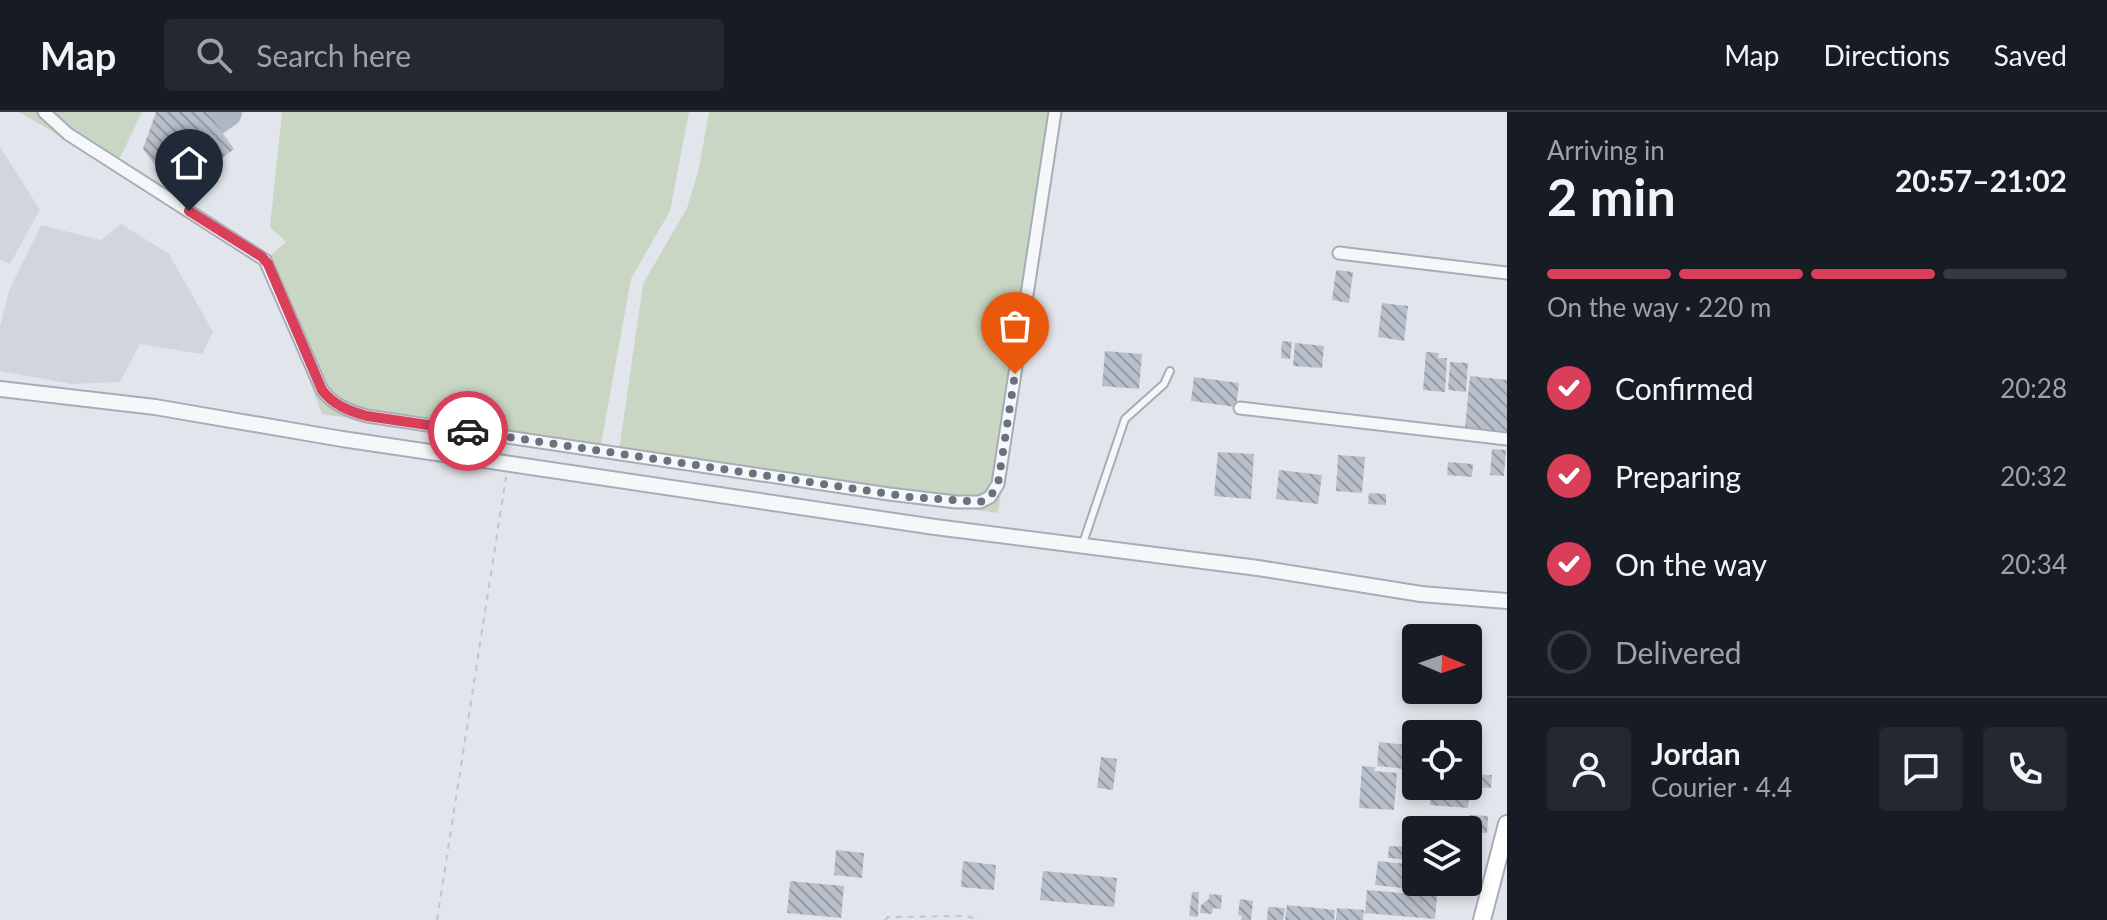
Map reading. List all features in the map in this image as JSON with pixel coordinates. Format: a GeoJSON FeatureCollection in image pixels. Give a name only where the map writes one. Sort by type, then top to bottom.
{"type":"FeatureCollection","features":[{"type":"Feature","properties":{"kind":"main road"},"geometry":{"type":"LineString","coordinates":[[1482,920],[1507,824]]}},
{"type":"Feature","properties":{"kind":"street"},"geometry":{"type":"LineString","coordinates":[[44,112],[68,134],[265,260],[322,390],[331,401],[351,411],[367,416],[874,491],[975,502],[990,497],[998,484],[1055,112]]}},
{"type":"Feature","properties":{"kind":"street"},"geometry":{"type":"LineString","coordinates":[[1339,253],[1507,273]]}},
{"type":"Feature","properties":{"kind":"street"},"geometry":{"type":"LineString","coordinates":[[0,389],[155,407],[328,437],[1082,547],[1258,568],[1421,594],[1507,601]]}},
{"type":"Feature","properties":{"kind":"street"},"geometry":{"type":"LineString","coordinates":[[1240,408],[1507,439]]}},
{"type":"Feature","properties":{"kind":"lane"},"geometry":{"type":"LineString","coordinates":[[1082,547],[1125,419],[1164,384],[1170,371]]}},
{"type":"Feature","properties":{"kind":"path"},"geometry":{"type":"LineString","coordinates":[[437,920],[508,464]]}},
{"type":"Feature","properties":{"kind":"path"},"geometry":{"type":"LineString","coordinates":[[885,920],[888,917],[966,916],[980,920]]}},
{"type":"Feature","properties":{"kind":"shaded area"},"geometry":{"type":"Polygon","coordinates":[[[0,147],[40,210],[10,264],[0,259],[0,147]]]}},
{"type":"Feature","properties":{"kind":"shaded area"},"geometry":{"type":"Polygon","coordinates":[[[121,224],[169,254],[213,332],[202,354],[140,344],[120,382],[71,384],[0,371],[0,327],[9,291],[41,225],[101,240],[121,224]]]}},
{"type":"Feature","properties":{"kind":"green space"},"geometry":{"type":"Polygon","coordinates":[[[19,112],[142,112],[115,168],[19,112]]]}},
{"type":"Feature","properties":{"kind":"green space"},"geometry":{"type":"Polygon","coordinates":[[[282,112],[689,112],[670,211],[631,279],[599,455],[322,414],[263,262],[286,242],[270,227],[282,112]]]}},
{"type":"Feature","properties":{"kind":"green space"},"geometry":{"type":"Polygon","coordinates":[[[709,112],[1057,112],[998,513],[618,458],[643,284],[687,208],[699,168],[709,112]]]}},
{"type":"Feature","properties":{"kind":"building"},"geometry":{"type":"Polygon","coordinates":[[[156,112],[208,112],[234,149],[196,177],[159,170],[143,149],[156,112]]]}},
{"type":"Feature","properties":{"kind":"building"},"geometry":{"type":"Polygon","coordinates":[[[1336,270],[1353,272],[1349,303],[1332,300],[1336,270]]]}},
{"type":"Feature","properties":{"kind":"building"},"geometry":{"type":"Polygon","coordinates":[[[1382,303],[1408,306],[1404,341],[1378,337],[1382,303]]]}},
{"type":"Feature","properties":{"kind":"building"},"geometry":{"type":"Polygon","coordinates":[[[1282,341],[1292,342],[1290,359],[1281,358],[1282,341]]]}},
{"type":"Feature","properties":{"kind":"building"},"geometry":{"type":"Polygon","coordinates":[[[1295,343],[1324,346],[1322,368],[1293,366],[1295,343]]]}},
{"type":"Feature","properties":{"kind":"building"},"geometry":{"type":"Polygon","coordinates":[[[1105,351],[1142,354],[1139,389],[1102,386],[1105,351]]]}},
{"type":"Feature","properties":{"kind":"building"},"geometry":{"type":"Polygon","coordinates":[[[1426,352],[1439,353],[1438,358],[1447,358],[1445,392],[1423,390],[1426,352]]]}},
{"type":"Feature","properties":{"kind":"building"},"geometry":{"type":"Polygon","coordinates":[[[1450,362],[1468,363],[1466,392],[1448,390],[1450,362]]]}},
{"type":"Feature","properties":{"kind":"building"},"geometry":{"type":"Polygon","coordinates":[[[1470,376],[1507,380],[1507,432],[1465,428],[1470,376]]]}},
{"type":"Feature","properties":{"kind":"building"},"geometry":{"type":"Polygon","coordinates":[[[1194,377],[1239,383],[1236,407],[1191,401],[1194,377]]]}},
{"type":"Feature","properties":{"kind":"building"},"geometry":{"type":"Polygon","coordinates":[[[1492,449],[1506,450],[1504,476],[1490,475],[1492,449]]]}},
{"type":"Feature","properties":{"kind":"building"},"geometry":{"type":"Polygon","coordinates":[[[1218,452],[1254,454],[1251,499],[1214,496],[1218,452]]]}},
{"type":"Feature","properties":{"kind":"building"},"geometry":{"type":"Polygon","coordinates":[[[1338,455],[1365,457],[1362,493],[1336,491],[1338,455]]]}},
{"type":"Feature","properties":{"kind":"building"},"geometry":{"type":"Polygon","coordinates":[[[1448,462],[1473,464],[1472,477],[1447,475],[1448,462]]]}},
{"type":"Feature","properties":{"kind":"building"},"geometry":{"type":"Polygon","coordinates":[[[1279,470],[1322,475],[1318,504],[1276,499],[1279,470]]]}},
{"type":"Feature","properties":{"kind":"building"},"geometry":{"type":"Polygon","coordinates":[[[1369,493],[1386,494],[1386,505],[1368,504],[1369,493]]]}},
{"type":"Feature","properties":{"kind":"building"},"geometry":{"type":"Polygon","coordinates":[[[1379,742],[1402,744],[1402,769],[1377,766],[1379,742]]]}},
{"type":"Feature","properties":{"kind":"building"},"geometry":{"type":"Polygon","coordinates":[[[1101,757],[1117,759],[1113,790],[1097,788],[1101,757]]]}},
{"type":"Feature","properties":{"kind":"building"},"geometry":{"type":"Polygon","coordinates":[[[1362,766],[1375,767],[1374,771],[1397,773],[1394,810],[1359,808],[1362,766]]]}},
{"type":"Feature","properties":{"kind":"building"},"geometry":{"type":"Polygon","coordinates":[[[1482,774],[1492,775],[1491,788],[1482,788],[1482,774]]]}},
{"type":"Feature","properties":{"kind":"building"},"geometry":{"type":"Polygon","coordinates":[[[1430,800],[1469,800],[1468,808],[1430,805],[1430,800]]]}},
{"type":"Feature","properties":{"kind":"building"},"geometry":{"type":"Polygon","coordinates":[[[1469,815],[1488,816],[1487,833],[1482,833],[1482,816],[1469,815]]]}},
{"type":"Feature","properties":{"kind":"building"},"geometry":{"type":"Polygon","coordinates":[[[1389,846],[1402,847],[1402,859],[1388,858],[1389,846]]]}},
{"type":"Feature","properties":{"kind":"building"},"geometry":{"type":"Polygon","coordinates":[[[836,850],[864,853],[862,878],[834,875],[836,850]]]}},
{"type":"Feature","properties":{"kind":"building"},"geometry":{"type":"Polygon","coordinates":[[[963,861],[996,865],[994,890],[961,887],[963,861]]]}},
{"type":"Feature","properties":{"kind":"building"},"geometry":{"type":"Polygon","coordinates":[[[1378,861],[1402,864],[1402,888],[1375,885],[1378,861]]]}},
{"type":"Feature","properties":{"kind":"building"},"geometry":{"type":"Polygon","coordinates":[[[1043,871],[1117,878],[1114,907],[1040,900],[1043,871]]]}},
{"type":"Feature","properties":{"kind":"building"},"geometry":{"type":"Polygon","coordinates":[[[790,881],[844,886],[841,918],[787,913],[790,881]]]}},
{"type":"Feature","properties":{"kind":"building"},"geometry":{"type":"Polygon","coordinates":[[[1367,890],[1402,893],[1402,896],[1437,896],[1435,919],[1365,913],[1367,890]]]}},
{"type":"Feature","properties":{"kind":"building"},"geometry":{"type":"Polygon","coordinates":[[[1192,892],[1199,892],[1198,917],[1189,916],[1192,892]]]}},
{"type":"Feature","properties":{"kind":"building"},"geometry":{"type":"Polygon","coordinates":[[[1209,894],[1222,895],[1221,909],[1213,908],[1212,914],[1200,913],[1201,905],[1209,899],[1209,894]]]}},
{"type":"Feature","properties":{"kind":"building"},"geometry":{"type":"Polygon","coordinates":[[[1240,899],[1253,901],[1251,920],[1241,920],[1242,916],[1238,915],[1240,899]]]}},
{"type":"Feature","properties":{"kind":"building"},"geometry":{"type":"Polygon","coordinates":[[[1287,905],[1335,910],[1334,920],[1285,920],[1287,905]]]}},
{"type":"Feature","properties":{"kind":"building"},"geometry":{"type":"Polygon","coordinates":[[[1268,907],[1285,908],[1283,920],[1267,920],[1268,907]]]}},
{"type":"Feature","properties":{"kind":"building"},"geometry":{"type":"Polygon","coordinates":[[[1337,908],[1364,910],[1363,920],[1336,920],[1337,908]]]}},
{"type":"Feature","properties":{"kind":"taxiway"},"geometry":{"type":"LineString","coordinates":[[214,120],[226,112]]}},
{"type":"Feature","properties":{"kind":"way so far"},"geometry":{"type":"LineString","coordinates":[[468,431],[910,497],[980,502],[990,497],[998,484],[1015,374]]}},
{"type":"Feature","properties":{"kind":"route"},"geometry":{"type":"LineString","coordinates":[[189,211],[262,257],[271,268],[322,390],[331,401],[367,416],[468,431]]}}]}
